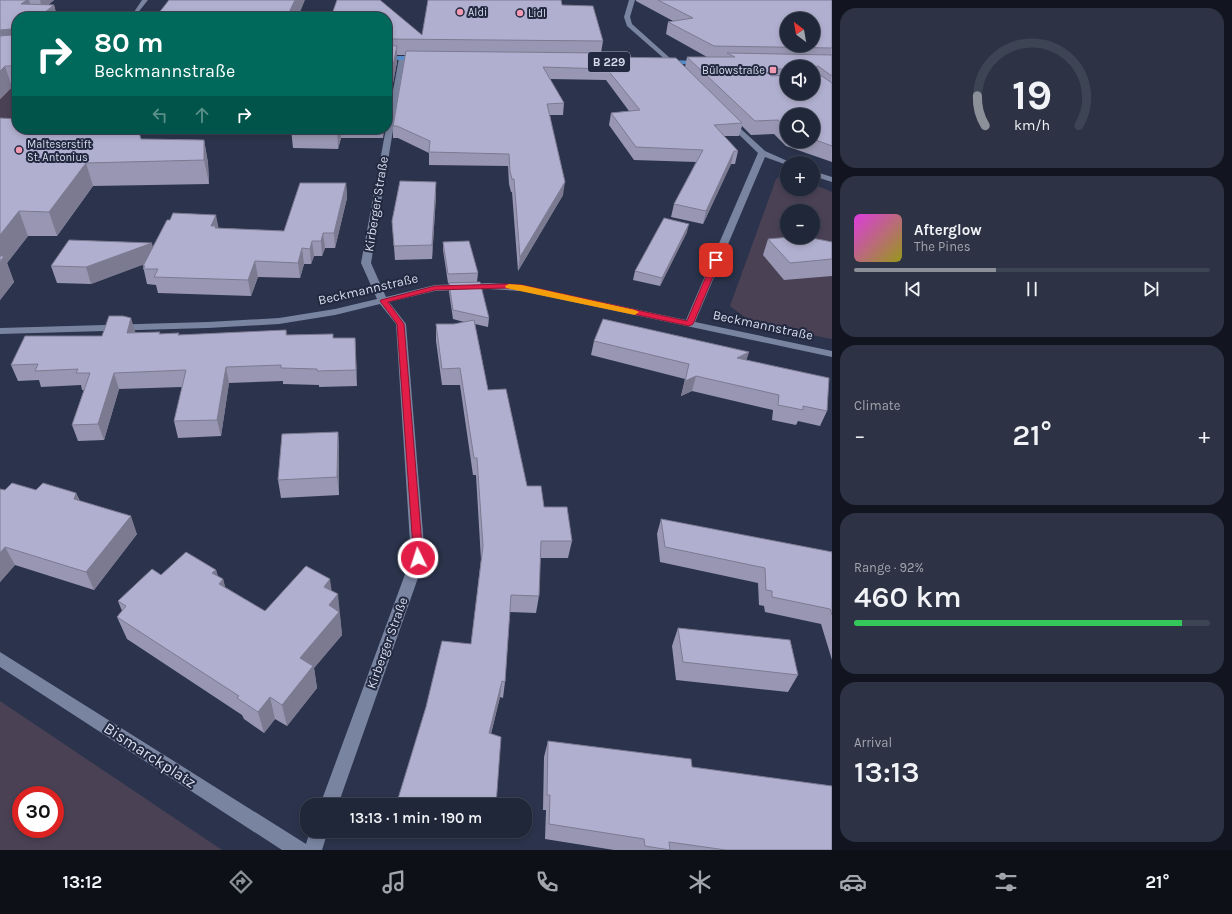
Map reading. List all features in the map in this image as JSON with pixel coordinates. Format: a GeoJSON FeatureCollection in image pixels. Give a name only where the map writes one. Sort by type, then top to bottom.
{"type":"FeatureCollection","features":[{"type":"Feature","properties":{"kind":"main road"},"geometry":{"type":"LineString","coordinates":[[392,58],[431,58]]}},
{"type":"Feature","properties":{"kind":"main road"},"geometry":{"type":"LineString","coordinates":[[658,62],[711,63]]}},
{"type":"Feature","properties":{"kind":"street"},"geometry":{"type":"LineString","coordinates":[[133,12],[145,0]]}},
{"type":"Feature","properties":{"kind":"street"},"geometry":{"type":"LineString","coordinates":[[632,0],[627,18],[629,25],[684,74]]}},
{"type":"Feature","properties":{"kind":"street","name":"Kirberger Straße"},"geometry":{"type":"LineString","coordinates":[[392,115],[402,58]]}},
{"type":"Feature","properties":{"kind":"street"},"geometry":{"type":"LineString","coordinates":[[724,115],[762,153],[780,160]]}},
{"type":"Feature","properties":{"kind":"street","name":"Kirberger Straße"},"geometry":{"type":"LineString","coordinates":[[332,798],[418,558],[400,324],[383,301],[366,263],[389,134]]}},
{"type":"Feature","properties":{"kind":"street"},"geometry":{"type":"LineString","coordinates":[[689,324],[757,168],[762,153]]}},
{"type":"Feature","properties":{"kind":"street"},"geometry":{"type":"LineString","coordinates":[[820,175],[832,180]]}},
{"type":"Feature","properties":{"kind":"street","name":"Beckmannstraße"},"geometry":{"type":"LineString","coordinates":[[0,331],[208,325],[279,321],[335,312],[435,288],[506,286],[522,288],[832,354]]}},
{"type":"Feature","properties":{"kind":"street","name":"Bismarckplatz"},"geometry":{"type":"LineString","coordinates":[[0,659],[299,850]]}},
{"type":"Feature","properties":{"kind":"street"},"geometry":{"type":"LineString","coordinates":[[313,850],[317,838]]}},
{"type":"Feature","properties":{"kind":"shaded area"},"geometry":{"type":"Polygon","coordinates":[[[8,87],[12,87],[12,132],[0,140],[0,94],[8,87]]]}},
{"type":"Feature","properties":{"kind":"shaded area"},"geometry":{"type":"Polygon","coordinates":[[[780,176],[780,196],[820,196],[820,187],[832,192],[832,339],[754,324],[730,306],[776,179],[780,176]]]}},
{"type":"Feature","properties":{"kind":"shaded area"},"geometry":{"type":"Polygon","coordinates":[[[0,701],[222,850],[0,850],[0,701]]]}},
{"type":"Feature","properties":{"kind":"building"},"geometry":{"type":"Polygon","coordinates":[[[0,0],[27,0],[21,4],[54,5],[45,12],[12,12],[12,35],[11,29],[0,30],[0,0]]]}},
{"type":"Feature","properties":{"kind":"building"},"geometry":{"type":"Polygon","coordinates":[[[169,0],[295,0],[289,12],[160,12],[169,0]]]}},
{"type":"Feature","properties":{"kind":"building"},"geometry":{"type":"Polygon","coordinates":[[[337,0],[380,0],[422,35],[428,0],[561,0],[562,5],[593,6],[603,41],[392,39],[392,12],[333,12],[337,0]]]}},
{"type":"Feature","properties":{"kind":"building"},"geometry":{"type":"Polygon","coordinates":[[[658,0],[832,0],[832,48],[820,48],[820,12],[780,12],[780,47],[714,46],[668,22],[693,18],[658,0]]]}},
{"type":"Feature","properties":{"kind":"building"},"geometry":{"type":"Polygon","coordinates":[[[12,35],[12,66],[5,66],[0,71],[0,36],[12,35]]]}},
{"type":"Feature","properties":{"kind":"building"},"geometry":{"type":"Polygon","coordinates":[[[392,46],[397,46],[392,70],[392,46]]]}},
{"type":"Feature","properties":{"kind":"building"},"geometry":{"type":"Polygon","coordinates":[[[406,51],[604,53],[605,57],[676,58],[742,123],[714,125],[738,151],[734,151],[706,211],[674,204],[703,150],[636,147],[611,113],[640,110],[607,69],[543,67],[564,103],[547,104],[565,182],[520,257],[514,179],[512,179],[510,171],[509,154],[429,152],[430,141],[397,126],[393,126],[406,51]]]}},
{"type":"Feature","properties":{"kind":"building"},"geometry":{"type":"Polygon","coordinates":[[[727,53],[832,55],[832,76],[820,67],[820,60],[780,60],[780,69],[772,69],[767,73],[772,76],[780,75],[780,100],[820,100],[820,75],[832,83],[832,146],[820,142],[820,108],[780,108],[780,122],[778,120],[755,121],[687,57],[735,57],[727,53]]]}},
{"type":"Feature","properties":{"kind":"building"},"geometry":{"type":"Polygon","coordinates":[[[0,118],[12,119],[12,134],[140,134],[141,139],[204,140],[204,160],[86,163],[49,212],[19,211],[0,235],[0,118]]]}},
{"type":"Feature","properties":{"kind":"building"},"geometry":{"type":"Polygon","coordinates":[[[400,181],[436,182],[432,245],[394,246],[392,221],[400,181]]]}},
{"type":"Feature","properties":{"kind":"building"},"geometry":{"type":"Polygon","coordinates":[[[300,183],[346,183],[334,233],[323,233],[321,241],[312,241],[310,249],[302,248],[298,263],[255,261],[248,280],[154,277],[158,269],[143,269],[145,266],[143,266],[167,220],[170,220],[173,213],[216,215],[211,226],[216,226],[215,228],[284,231],[300,183]]]}},
{"type":"Feature","properties":{"kind":"building"},"geometry":{"type":"Polygon","coordinates":[[[664,218],[689,224],[662,278],[635,271],[664,218]]]}},
{"type":"Feature","properties":{"kind":"building"},"geometry":{"type":"Polygon","coordinates":[[[780,238],[780,244],[820,244],[820,240],[832,242],[832,259],[790,263],[768,239],[780,238]]]}},
{"type":"Feature","properties":{"kind":"building"},"geometry":{"type":"Polygon","coordinates":[[[69,240],[152,243],[86,267],[51,266],[69,240]]]}},
{"type":"Feature","properties":{"kind":"building"},"geometry":{"type":"Polygon","coordinates":[[[469,241],[478,273],[448,274],[443,242],[469,241]]]}},
{"type":"Feature","properties":{"kind":"building"},"geometry":{"type":"Polygon","coordinates":[[[0,256],[4,256],[0,262],[0,256]]]}},
{"type":"Feature","properties":{"kind":"building"},"geometry":{"type":"Polygon","coordinates":[[[480,282],[489,318],[453,310],[449,283],[480,282]]]}},
{"type":"Feature","properties":{"kind":"building"},"geometry":{"type":"Polygon","coordinates":[[[109,316],[123,316],[131,318],[127,333],[160,332],[159,334],[179,333],[178,335],[286,330],[286,335],[333,334],[333,338],[355,338],[356,370],[317,371],[317,369],[281,368],[281,365],[226,367],[217,420],[174,421],[186,370],[114,373],[98,424],[72,425],[90,373],[76,373],[78,369],[35,371],[38,364],[11,365],[25,336],[102,336],[109,316]]]}},
{"type":"Feature","properties":{"kind":"building"},"geometry":{"type":"Polygon","coordinates":[[[603,319],[749,352],[737,358],[829,378],[827,411],[803,406],[803,410],[778,405],[779,395],[696,376],[685,381],[689,364],[594,341],[603,319]]]}},
{"type":"Feature","properties":{"kind":"building"},"geometry":{"type":"Polygon","coordinates":[[[474,320],[488,390],[506,389],[527,486],[541,486],[544,507],[567,507],[572,541],[541,541],[539,596],[511,595],[505,682],[502,681],[489,733],[501,737],[497,798],[398,798],[426,707],[442,641],[471,644],[483,546],[477,458],[474,458],[460,368],[442,369],[436,324],[454,324],[474,320]]]}},
{"type":"Feature","properties":{"kind":"building"},"geometry":{"type":"Polygon","coordinates":[[[338,432],[337,477],[278,480],[282,434],[338,432]]]}},
{"type":"Feature","properties":{"kind":"building"},"geometry":{"type":"Polygon","coordinates":[[[12,483],[36,490],[43,483],[76,493],[74,499],[131,516],[86,572],[5,547],[0,553],[0,489],[5,490],[12,483]]]}},
{"type":"Feature","properties":{"kind":"building"},"geometry":{"type":"Polygon","coordinates":[[[661,519],[832,552],[832,615],[830,609],[772,597],[772,591],[766,590],[765,568],[665,547],[661,519]]]}},
{"type":"Feature","properties":{"kind":"building"},"geometry":{"type":"Polygon","coordinates":[[[186,552],[216,570],[212,573],[223,579],[219,584],[265,611],[306,566],[330,579],[324,587],[338,594],[329,605],[339,612],[300,658],[313,666],[282,705],[270,697],[258,712],[237,698],[239,696],[117,617],[126,606],[118,601],[152,569],[161,575],[186,552]]]}},
{"type":"Feature","properties":{"kind":"building"},"geometry":{"type":"Polygon","coordinates":[[[678,628],[790,640],[798,675],[683,662],[678,628]]]}},
{"type":"Feature","properties":{"kind":"building"},"geometry":{"type":"Polygon","coordinates":[[[548,741],[691,759],[692,767],[832,786],[832,850],[726,850],[669,842],[670,850],[645,846],[644,839],[549,824],[550,795],[547,795],[548,741]]]}},
{"type":"Feature","properties":{"kind":"slow traffic"},"geometry":{"type":"LineString","coordinates":[[509,286],[635,312]]}},
{"type":"Feature","properties":{"kind":"place","name":"Aldi"},"geometry":{"type":"Point","coordinates":[460,12]}},
{"type":"Feature","properties":{"kind":"place","name":"Lidl"},"geometry":{"type":"Point","coordinates":[520,13]}},
{"type":"Feature","properties":{"kind":"place","name":"Bülowstraße"},"geometry":{"type":"Point","coordinates":[773,70]}},
{"type":"Feature","properties":{"kind":"place","name":"Malteserstift St. Antonius"},"geometry":{"type":"Point","coordinates":[19,150]}},
{"type":"Feature","properties":{"kind":"route"},"geometry":{"type":"LineString","coordinates":[[418,558],[400,324],[383,301],[418,291],[435,288],[456,286],[506,286],[522,288],[689,324],[716,260]]}}]}
